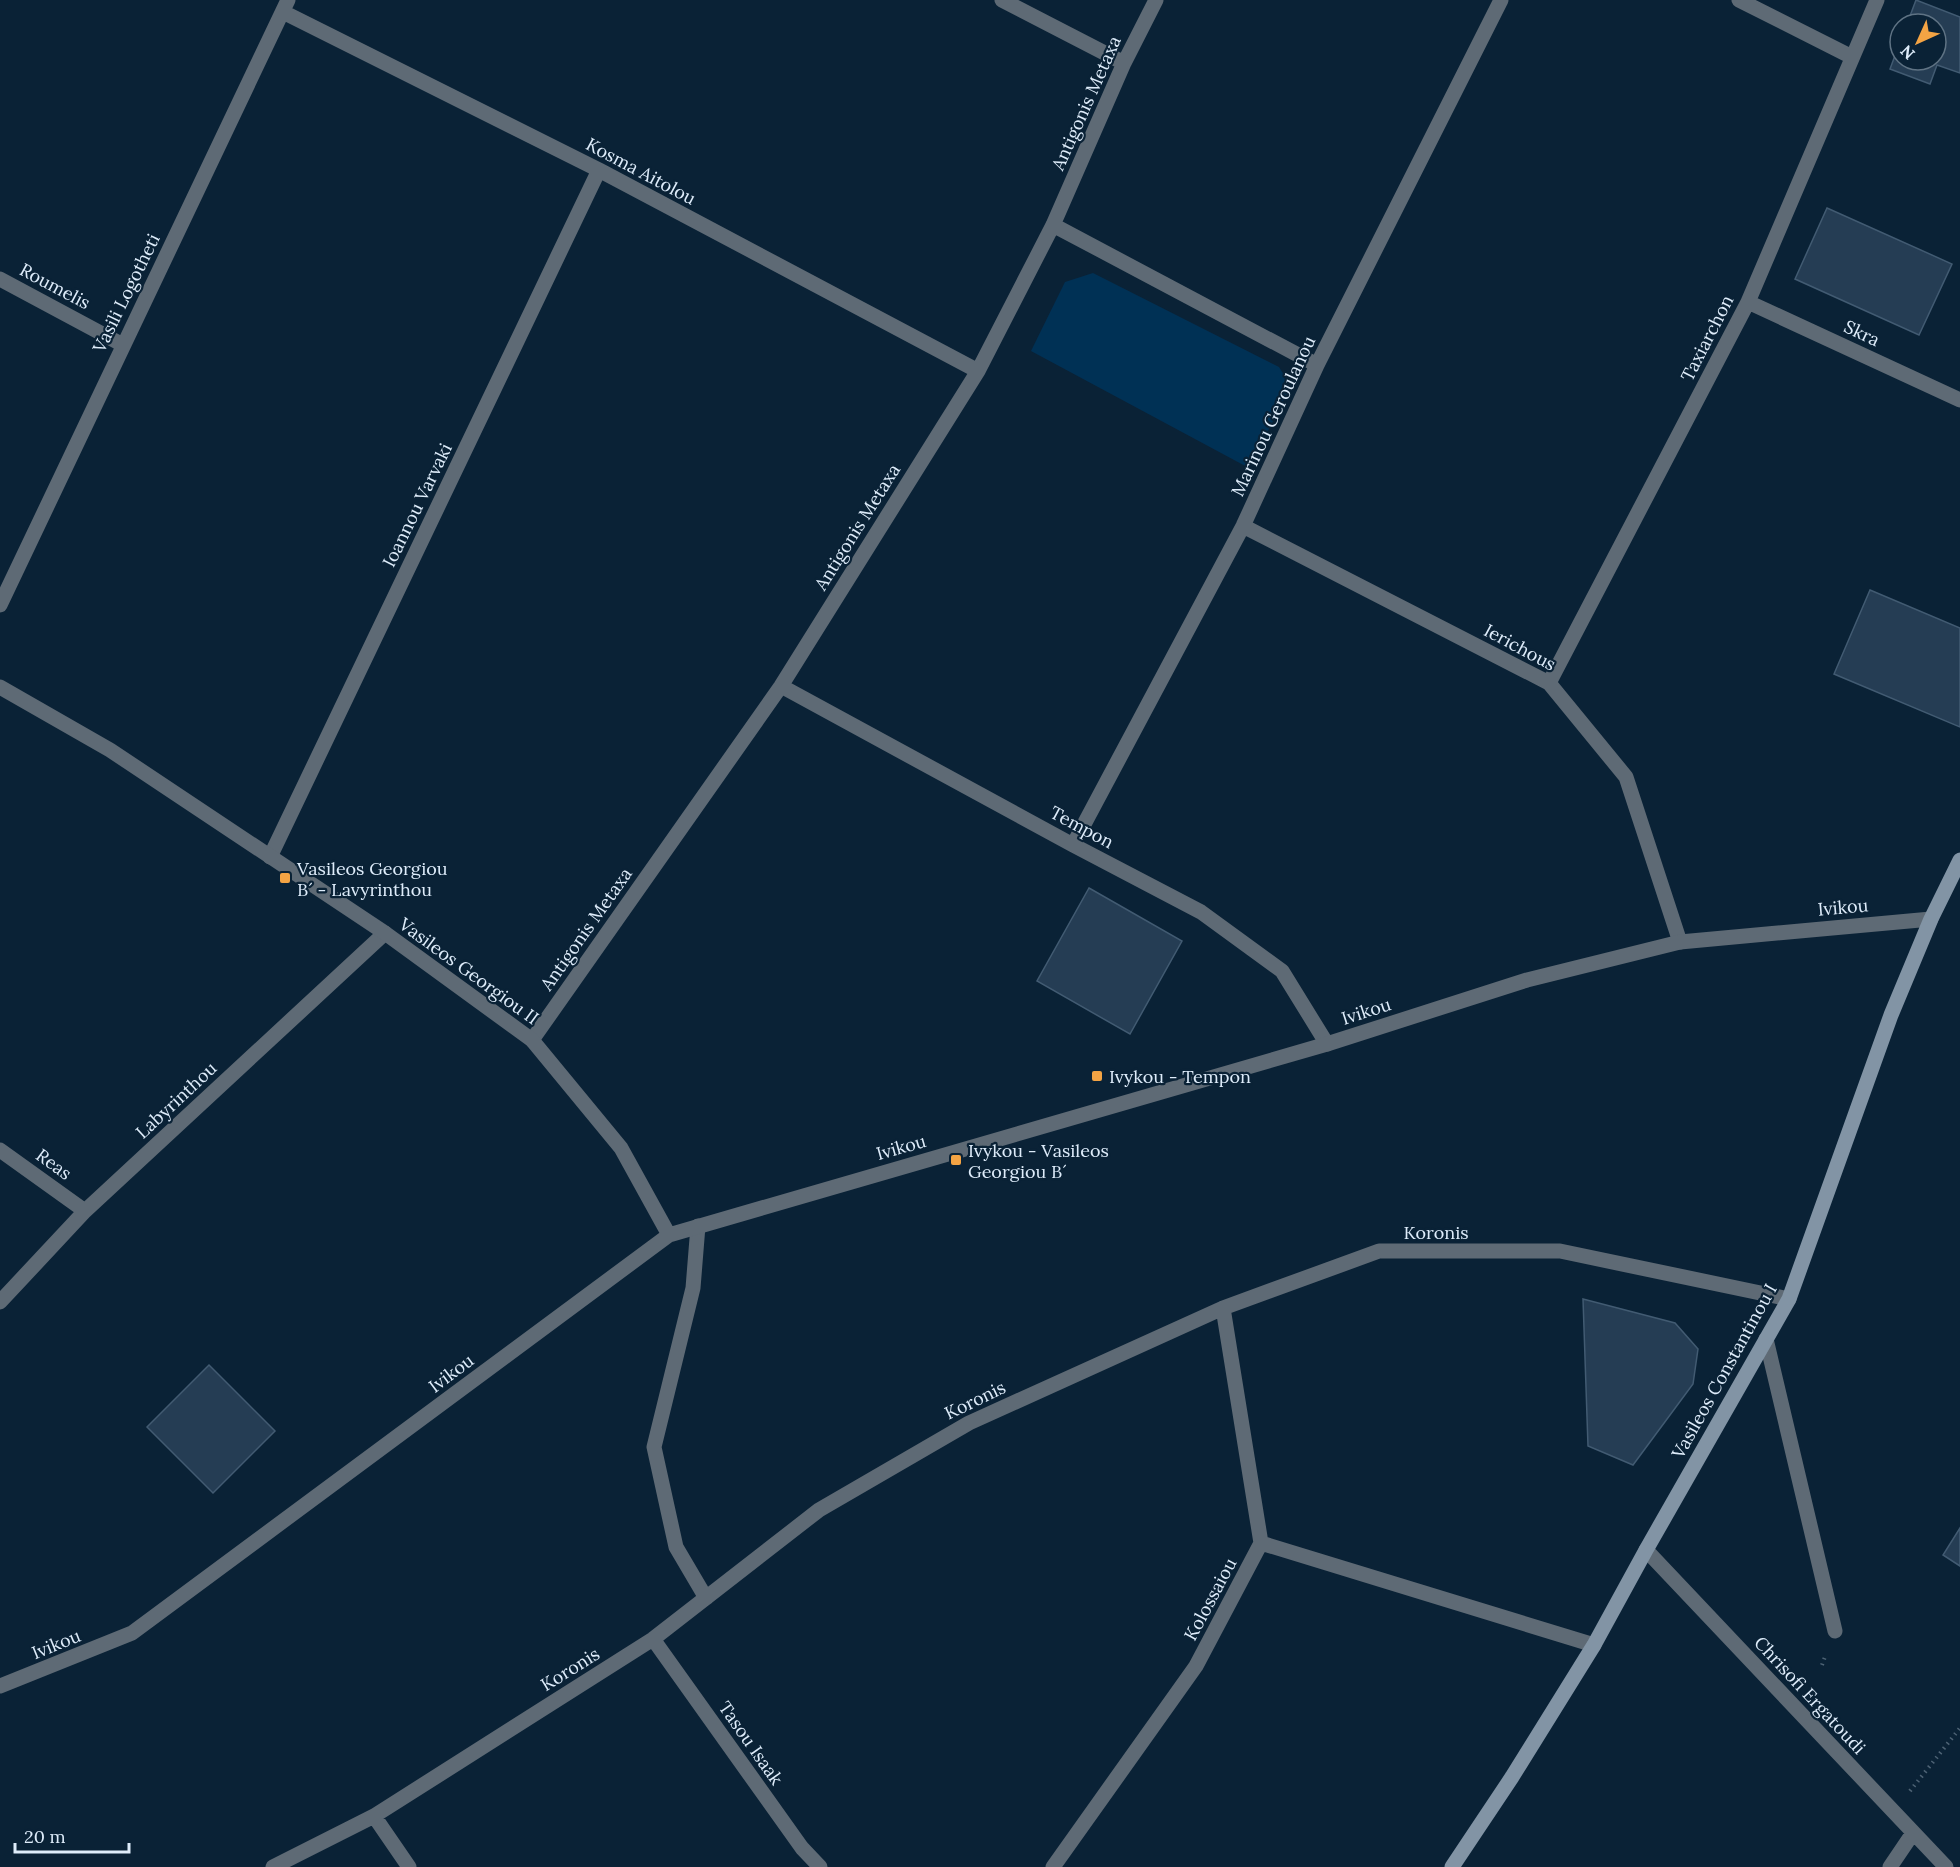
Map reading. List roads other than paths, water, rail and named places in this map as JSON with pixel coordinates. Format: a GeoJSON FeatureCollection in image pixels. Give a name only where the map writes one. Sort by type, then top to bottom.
{"type":"FeatureCollection","features":[{"type":"Feature","properties":{"kind":"main road","name":"Vasileos Constantinou I"},"geometry":{"type":"LineString","coordinates":[[1452,1867],[1512,1777],[1593,1646],[1789,1299],[1891,1015],[1931,919],[1960,860]]}},
{"type":"Feature","properties":{"kind":"street"},"geometry":{"type":"LineString","coordinates":[[1002,0],[1124,63]]}},
{"type":"Feature","properties":{"kind":"street","name":"Antigonis Metaxa"},"geometry":{"type":"LineString","coordinates":[[532,1040],[781,686],[978,371],[1053,225],[1124,63],[1156,0]]}},
{"type":"Feature","properties":{"kind":"street","name":"Marinou Geroulanou"},"geometry":{"type":"LineString","coordinates":[[1073,845],[1243,526],[1317,365],[1501,0]]}},
{"type":"Feature","properties":{"kind":"street"},"geometry":{"type":"LineString","coordinates":[[1739,0],[1852,57]]}},
{"type":"Feature","properties":{"kind":"street","name":"Taxiarchon"},"geometry":{"type":"LineString","coordinates":[[1549,683],[1748,302],[1877,0]]}},
{"type":"Feature","properties":{"kind":"street","name":"Kosma Aitolou"},"geometry":{"type":"LineString","coordinates":[[286,6],[978,371]]}},
{"type":"Feature","properties":{"kind":"street","name":"Vasili Logotheti"},"geometry":{"type":"LineString","coordinates":[[0,604],[286,6]]}},
{"type":"Feature","properties":{"kind":"street","name":"Ioannou Varvaki"},"geometry":{"type":"LineString","coordinates":[[270,857],[599,170]]}},
{"type":"Feature","properties":{"kind":"street"},"geometry":{"type":"LineString","coordinates":[[1053,225],[1317,365]]}},
{"type":"Feature","properties":{"kind":"street","name":"Roumelis"},"geometry":{"type":"LineString","coordinates":[[0,279],[123,345]]}},
{"type":"Feature","properties":{"kind":"street","name":"Skra"},"geometry":{"type":"LineString","coordinates":[[1748,302],[1960,400]]}},
{"type":"Feature","properties":{"kind":"street","name":"Ierichous"},"geometry":{"type":"LineString","coordinates":[[1243,526],[1549,683],[1626,777],[1680,942]]}},
{"type":"Feature","properties":{"kind":"street","name":"Tempon"},"geometry":{"type":"LineString","coordinates":[[781,686],[1073,845],[1202,912],[1282,971],[1327,1044]]}},
{"type":"Feature","properties":{"kind":"street","name":"Vasileos Georgiou II"},"geometry":{"type":"LineString","coordinates":[[0,687],[110,750],[385,933],[532,1040],[621,1148],[669,1235]]}},
{"type":"Feature","properties":{"kind":"street","name":"Ivikou"},"geometry":{"type":"LineString","coordinates":[[0,1686],[132,1633],[669,1235],[1327,1044],[1527,980],[1680,942],[1931,919]]}},
{"type":"Feature","properties":{"kind":"street","name":"Labyrinthou"},"geometry":{"type":"LineString","coordinates":[[0,1302],[85,1211],[385,933]]}},
{"type":"Feature","properties":{"kind":"street","name":"Reas"},"geometry":{"type":"LineString","coordinates":[[0,1150],[85,1211]]}},
{"type":"Feature","properties":{"kind":"street"},"geometry":{"type":"LineString","coordinates":[[698,1226],[693,1288],[654,1447],[676,1547],[706,1598]]}},
{"type":"Feature","properties":{"kind":"street","name":"Koronis"},"geometry":{"type":"LineString","coordinates":[[273,1867],[374,1816],[653,1640],[819,1510],[969,1423],[1223,1308],[1379,1251],[1560,1251],[1789,1299]]}},
{"type":"Feature","properties":{"kind":"street"},"geometry":{"type":"LineString","coordinates":[[1223,1308],[1261,1543],[1593,1646]]}},
{"type":"Feature","properties":{"kind":"street"},"geometry":{"type":"LineString","coordinates":[[1766,1339],[1835,1631]]}},
{"type":"Feature","properties":{"kind":"street","name":"Kolossaiou"},"geometry":{"type":"LineString","coordinates":[[1053,1867],[1197,1666],[1261,1543]]}},
{"type":"Feature","properties":{"kind":"street","name":"Chrisofi Ergatoudi"},"geometry":{"type":"LineString","coordinates":[[1646,1550],[1946,1867]]}},
{"type":"Feature","properties":{"kind":"street","name":"Tasou Isaak"},"geometry":{"type":"LineString","coordinates":[[653,1640],[802,1848],[820,1867]]}},
{"type":"Feature","properties":{"kind":"street"},"geometry":{"type":"LineString","coordinates":[[374,1816],[409,1867]]}},
{"type":"Feature","properties":{"kind":"street"},"geometry":{"type":"LineString","coordinates":[[1890,1867],[1913,1833]]}},
{"type":"Feature","properties":{"kind":"place","name":"Vasileos Georgiou B´ - Lavyrinthou"},"geometry":{"type":"Point","coordinates":[285,878]}},
{"type":"Feature","properties":{"kind":"place","name":"Ivykou - Tempon"},"geometry":{"type":"Point","coordinates":[1097,1076]}},
{"type":"Feature","properties":{"kind":"place","name":"Ivykou - Vasileos Georgiou B´"},"geometry":{"type":"Point","coordinates":[956,1160]}}]}
